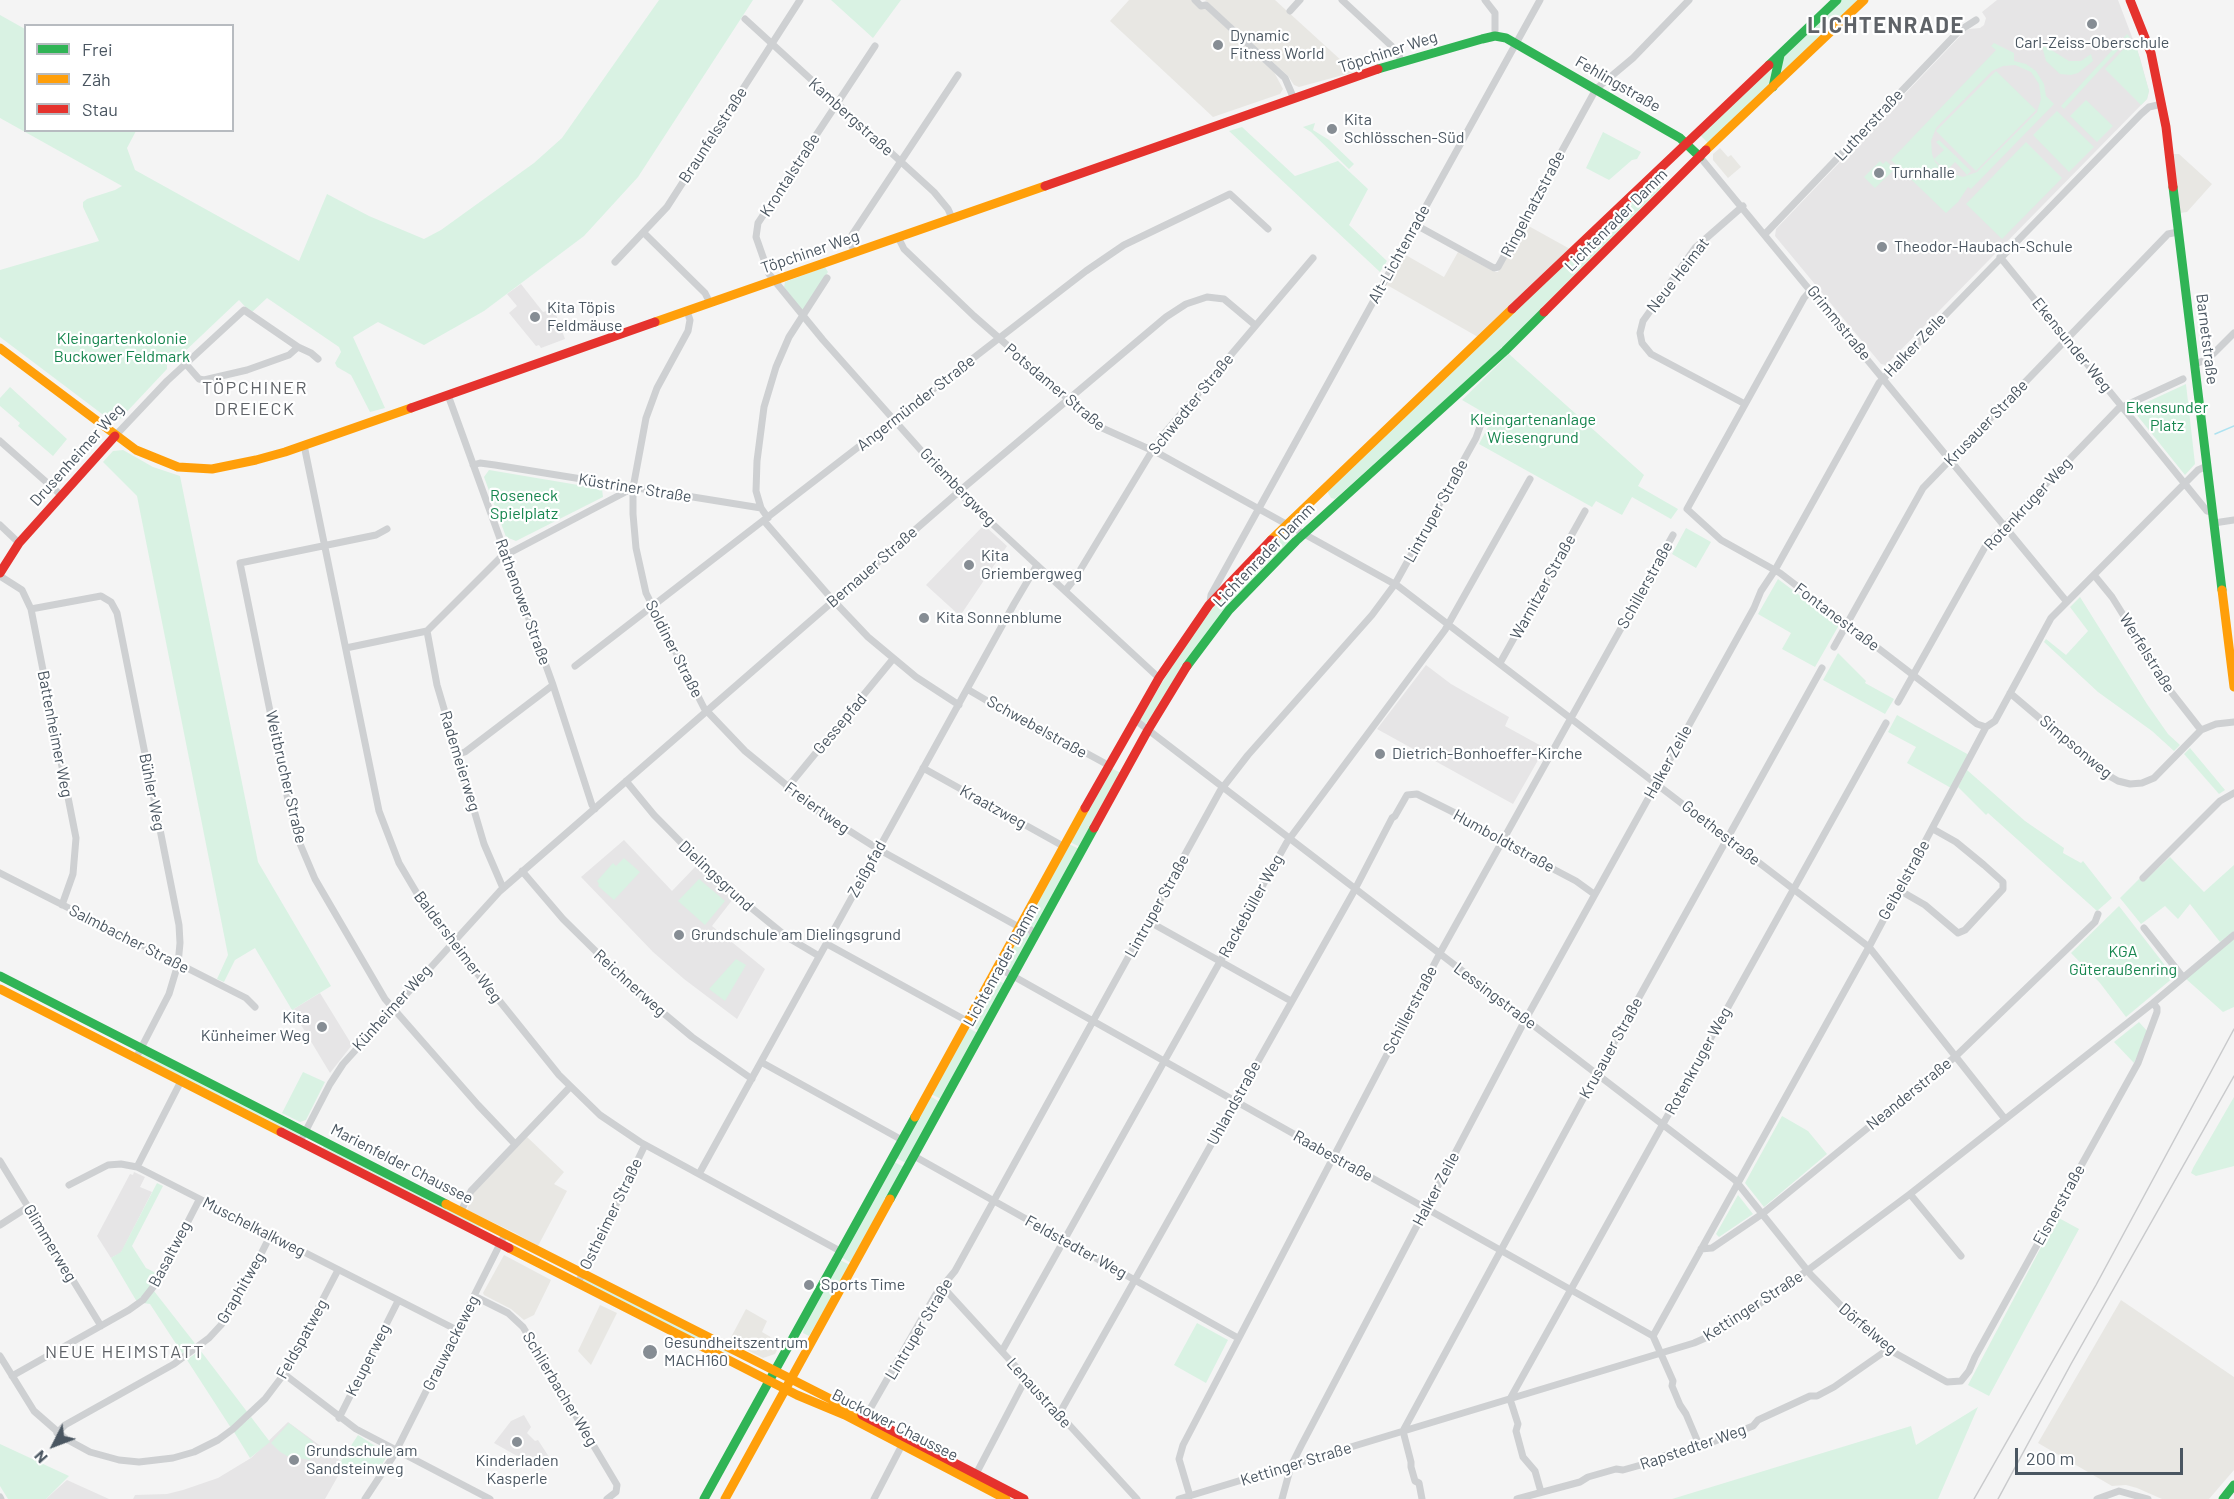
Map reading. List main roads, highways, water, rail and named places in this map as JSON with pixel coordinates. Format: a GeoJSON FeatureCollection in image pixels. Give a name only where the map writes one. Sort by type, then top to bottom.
{"type":"FeatureCollection","features":[{"type":"Feature","properties":{"kind":"main road","name":"Lichtenrader Damm"},"geometry":{"type":"LineString","coordinates":[[704,1499],[1108,765],[1158,678],[1209,605],[1286,524],[1837,0]]}},
{"type":"Feature","properties":{"kind":"main road","name":"Lichtenrader Damm"},"geometry":{"type":"LineString","coordinates":[[725,1499],[1148,730],[1187,666],[1229,610],[1304,533],[1497,358],[1700,157],[1864,0]]}},
{"type":"Feature","properties":{"kind":"main road","name":"Barnetstraße"},"geometry":{"type":"LineString","coordinates":[[2130,0],[2151,53],[2162,104],[2234,687]]}},
{"type":"Feature","properties":{"kind":"main road","name":"Fehlingstraße"},"geometry":{"type":"LineString","coordinates":[[1495,36],[1516,43],[1596,89],[1687,143],[1700,157]]}},
{"type":"Feature","properties":{"kind":"main road","name":"Töpchiner Weg"},"geometry":{"type":"LineString","coordinates":[[0,348],[136,450],[181,467],[212,469],[240,464],[304,445],[1401,61],[1495,36]]}},
{"type":"Feature","properties":{"kind":"main road"},"geometry":{"type":"LineString","coordinates":[[1773,87],[1781,54]]}},
{"type":"Feature","properties":{"kind":"main road"},"geometry":{"type":"LineString","coordinates":[[1654,175],[1668,190]]}},
{"type":"Feature","properties":{"kind":"main road","name":"Drusenheimer Weg"},"geometry":{"type":"LineString","coordinates":[[0,574],[20,543],[115,436]]}},
{"type":"Feature","properties":{"kind":"main road"},"geometry":{"type":"LineString","coordinates":[[1321,491],[1334,506]]}},
{"type":"Feature","properties":{"kind":"main road","name":"Marienfelder Chaussee"},"geometry":{"type":"LineString","coordinates":[[0,976],[791,1378]]}},
{"type":"Feature","properties":{"kind":"main road","name":"Marienfelder Chaussee"},"geometry":{"type":"LineString","coordinates":[[0,989],[770,1380]]}},
{"type":"Feature","properties":{"kind":"main road"},"geometry":{"type":"LineString","coordinates":[[797,1333],[812,1341]]}},
{"type":"Feature","properties":{"kind":"main road","name":"Buckower Chaussee"},"geometry":{"type":"LineString","coordinates":[[791,1378],[869,1413],[1024,1499]]}},
{"type":"Feature","properties":{"kind":"main road","name":"Buckower Chaussee"},"geometry":{"type":"LineString","coordinates":[[770,1380],[829,1407],[1006,1499]]}},
{"type":"Feature","properties":{"kind":"main road"},"geometry":{"type":"LineString","coordinates":[[749,1417],[765,1425]]}},
{"type":"Feature","properties":{"kind":"main road"},"geometry":{"type":"LineString","coordinates":[[2223,1499],[2234,1485]]}},
{"type":"Feature","properties":{"kind":"waterway"},"geometry":{"type":"LineString","coordinates":[[2215,434],[2234,426]]}},
{"type":"Feature","properties":{"kind":"tram line"},"geometry":{"type":"LineString","coordinates":[[1998,1499],[2071,1364],[2234,1076]]}},
{"type":"Feature","properties":{"kind":"railway"},"geometry":{"type":"LineString","coordinates":[[1974,1499],[2096,1285],[2234,1029]]}},
{"type":"Feature","properties":{"kind":"place","name":"Carl-Zeiss-Oberschule"},"geometry":{"type":"Point","coordinates":[2092,24]}},
{"type":"Feature","properties":{"kind":"place","name":"Dynamic Fitness World"},"geometry":{"type":"Point","coordinates":[1218,45]}},
{"type":"Feature","properties":{"kind":"place","name":"Kita Schlösschen-Süd"},"geometry":{"type":"Point","coordinates":[1332,129]}},
{"type":"Feature","properties":{"kind":"place","name":"Turnhalle"},"geometry":{"type":"Point","coordinates":[1879,173]}},
{"type":"Feature","properties":{"kind":"place","name":"Theodor-Haubach-Schule"},"geometry":{"type":"Point","coordinates":[1882,247]}},
{"type":"Feature","properties":{"kind":"place","name":"Kita Töpis Feldmäuse"},"geometry":{"type":"Point","coordinates":[535,317]}},
{"type":"Feature","properties":{"kind":"place","name":"Kita Griembergweg"},"geometry":{"type":"Point","coordinates":[969,565]}},
{"type":"Feature","properties":{"kind":"place","name":"Kita Sonnenblume"},"geometry":{"type":"Point","coordinates":[924,618]}},
{"type":"Feature","properties":{"kind":"place","name":"Dietrich-Bonhoeffer-Kirche"},"geometry":{"type":"Point","coordinates":[1380,754]}},
{"type":"Feature","properties":{"kind":"place","name":"Grundschule am Dielingsgrund"},"geometry":{"type":"Point","coordinates":[679,935]}},
{"type":"Feature","properties":{"kind":"place","name":"Kita Künheimer Weg"},"geometry":{"type":"Point","coordinates":[322,1027]}},
{"type":"Feature","properties":{"kind":"place","name":"Sports Time"},"geometry":{"type":"Point","coordinates":[809,1285]}},
{"type":"Feature","properties":{"kind":"place","name":"Gesundheitszentrum MACH160"},"geometry":{"type":"Point","coordinates":[650,1352]}},
{"type":"Feature","properties":{"kind":"place","name":"Kinderladen Kasperle"},"geometry":{"type":"Point","coordinates":[517,1442]}},
{"type":"Feature","properties":{"kind":"place","name":"Grundschule am Sandsteinweg"},"geometry":{"type":"Point","coordinates":[294,1460]}},
{"type":"Feature","properties":{"kind":"district","name":"LICHTENRADE"},"geometry":{"type":"Point","coordinates":[1886,26]}},
{"type":"Feature","properties":{"kind":"district","name":"TÖPCHINER DREIECK"},"geometry":{"type":"Point","coordinates":[255,398]}},
{"type":"Feature","properties":{"kind":"district","name":"NEUE HEIMSTATT"},"geometry":{"type":"Point","coordinates":[125,1352]}},
{"type":"Feature","properties":{"kind":"park label","name":"Kleingartenkolonie Buckower Feldmark"},"geometry":{"type":"Point","coordinates":[122,348]}},
{"type":"Feature","properties":{"kind":"park label","name":"Ekensunder Platz"},"geometry":{"type":"Point","coordinates":[2167,417]}},
{"type":"Feature","properties":{"kind":"park label","name":"Kleingartenanlage Wiesengrund"},"geometry":{"type":"Point","coordinates":[1533,429]}},
{"type":"Feature","properties":{"kind":"park label","name":"Roseneck Spielplatz"},"geometry":{"type":"Point","coordinates":[524,505]}},
{"type":"Feature","properties":{"kind":"park label","name":"KGA Güteraußenring"},"geometry":{"type":"Point","coordinates":[2123,961]}}]}
